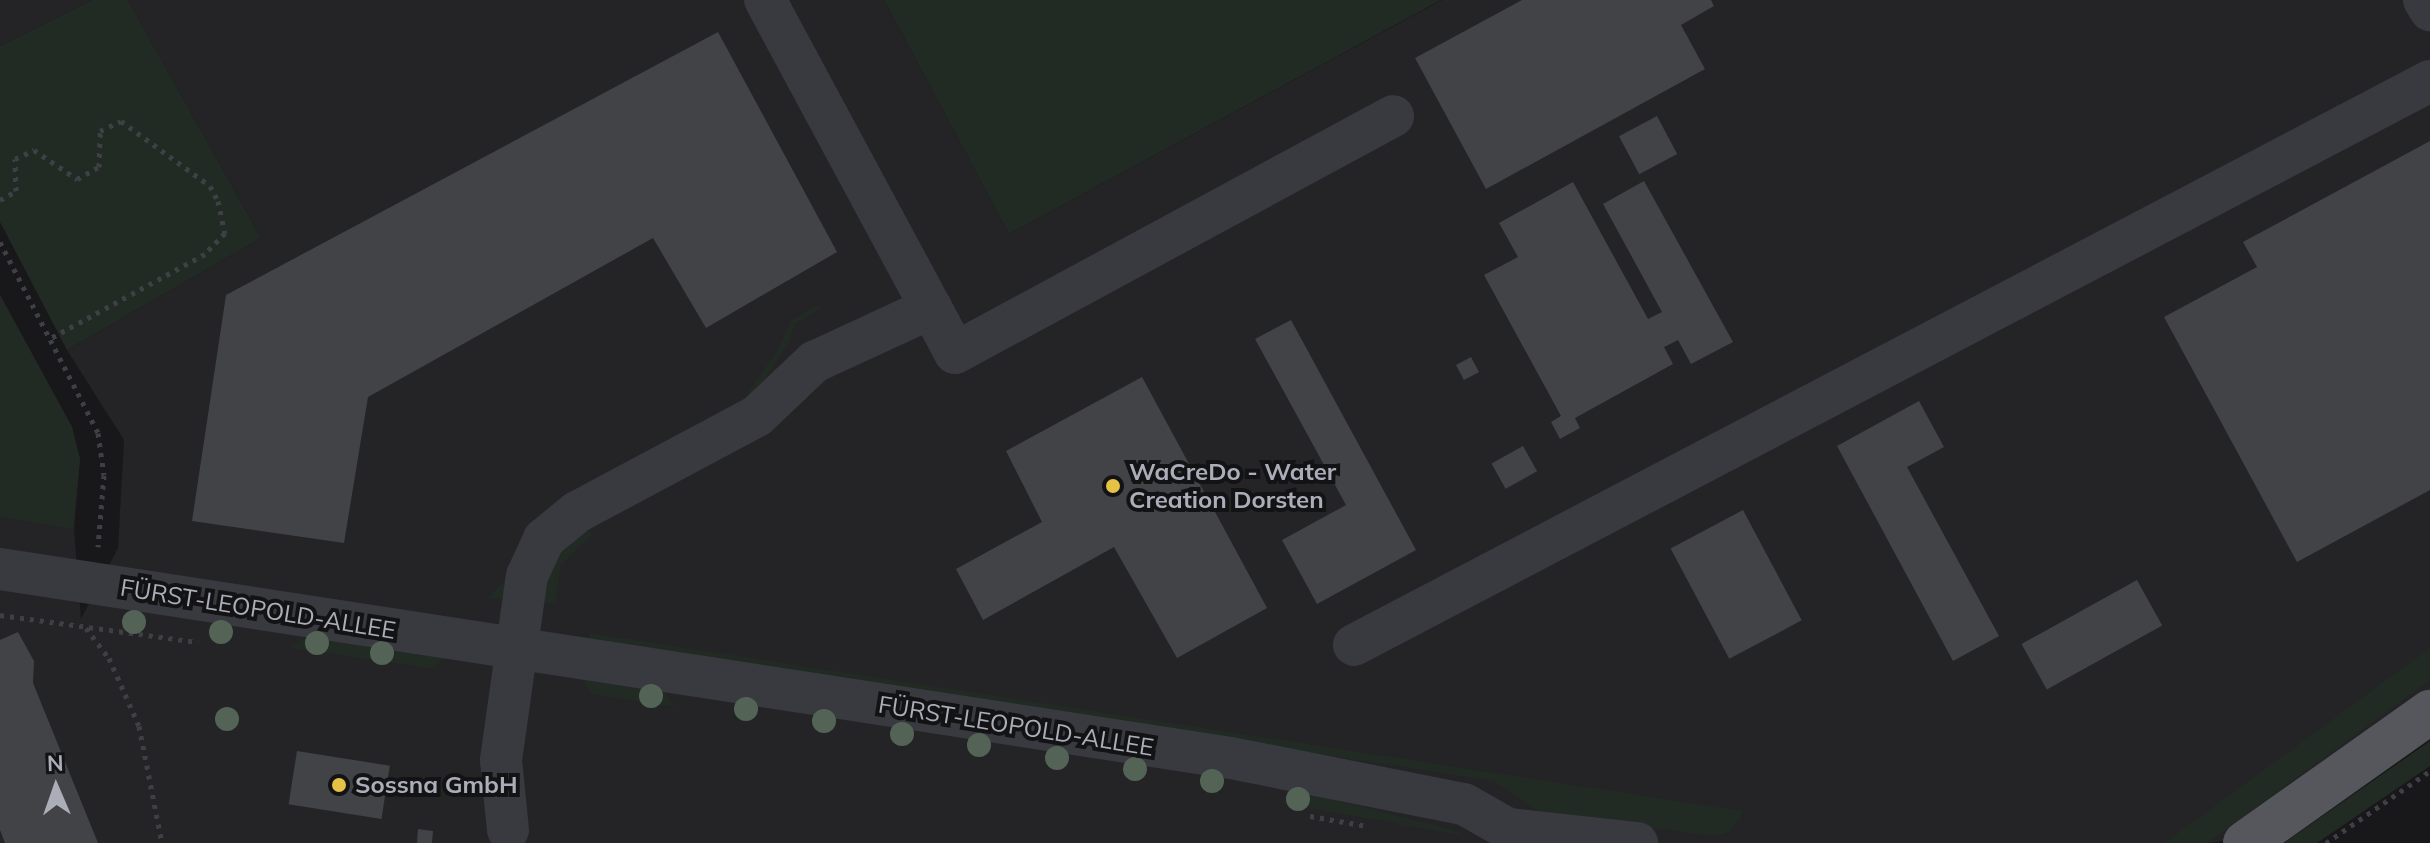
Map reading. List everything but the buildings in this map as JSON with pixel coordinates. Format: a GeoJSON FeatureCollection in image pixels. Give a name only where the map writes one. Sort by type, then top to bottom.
{"type":"FeatureCollection","features":[{"type":"Feature","properties":{"kind":"main road"},"geometry":{"type":"LineString","coordinates":[[2245,843],[2430,712]]}},
{"type":"Feature","properties":{"kind":"street"},"geometry":{"type":"LineString","coordinates":[[765,0],[955,353],[1393,116]]}},
{"type":"Feature","properties":{"kind":"street"},"geometry":{"type":"LineString","coordinates":[[2424,0],[2430,10]]}},
{"type":"Feature","properties":{"kind":"street"},"geometry":{"type":"LineString","coordinates":[[1354,645],[2430,81]]}},
{"type":"Feature","properties":{"kind":"street"},"geometry":{"type":"LineString","coordinates":[[508,830],[501,760],[527,576],[544,539],[577,512],[757,416],[814,362],[931,308]]}},
{"type":"Feature","properties":{"kind":"street","name":"FÜRST-LEOPOLD-ALLEE"},"geometry":{"type":"LineString","coordinates":[[0,569],[1231,758],[1464,804],[1511,836],[1637,843]]}},
{"type":"Feature","properties":{"kind":"path"},"geometry":{"type":"LineString","coordinates":[[0,200],[16,191],[15,159],[34,150],[77,179],[99,167],[100,131],[121,121],[210,186],[218,201],[225,233],[205,254],[51,338]]}},
{"type":"Feature","properties":{"kind":"path"},"geometry":{"type":"LineString","coordinates":[[0,242],[98,433],[104,475],[95,537],[98,551]]}},
{"type":"Feature","properties":{"kind":"path"},"geometry":{"type":"LineString","coordinates":[[0,615],[86,628],[109,658],[139,726],[162,843]]}},
{"type":"Feature","properties":{"kind":"path"},"geometry":{"type":"LineString","coordinates":[[2326,843],[2430,771]]}},
{"type":"Feature","properties":{"kind":"path"},"geometry":{"type":"LineString","coordinates":[[2336,836],[2340,843]]}},
{"type":"Feature","properties":{"kind":"shaded area"},"geometry":{"type":"Polygon","coordinates":[[[0,0],[92,0],[0,46],[0,0]]]}},
{"type":"Feature","properties":{"kind":"shaded area"},"geometry":{"type":"Polygon","coordinates":[[[92,0],[128,0],[261,238],[67,350],[0,222],[0,46],[92,0]]]}},
{"type":"Feature","properties":{"kind":"shaded area"},"geometry":{"type":"Polygon","coordinates":[[[128,0],[884,0],[1009,234],[1442,0],[2430,0],[2430,711],[2257,834],[2211,843],[0,843],[0,295],[72,427],[80,459],[74,529],[81,619],[118,548],[124,440],[67,350],[261,238],[128,0]]]}},
{"type":"Feature","properties":{"kind":"shaded area"},"geometry":{"type":"Polygon","coordinates":[[[884,0],[1441,0],[1009,234],[884,0]]]}},
{"type":"Feature","properties":{"kind":"shaded area"},"geometry":{"type":"Polygon","coordinates":[[[0,295],[72,427],[80,459],[73,529],[0,517],[0,295]]]}},
{"type":"Feature","properties":{"kind":"shaded area"},"geometry":{"type":"Polygon","coordinates":[[[819,305],[821,309],[794,324],[790,340],[750,402],[587,490],[503,599],[488,598],[505,581],[513,554],[540,514],[743,400],[779,348],[791,320],[819,305]]]}},
{"type":"Feature","properties":{"kind":"shaded area"},"geometry":{"type":"Polygon","coordinates":[[[586,527],[592,535],[561,565],[555,602],[545,604],[543,591],[557,552],[586,527]]]}},
{"type":"Feature","properties":{"kind":"shaded area"},"geometry":{"type":"Polygon","coordinates":[[[589,633],[1742,811],[1729,832],[1712,836],[1559,816],[1537,811],[1494,781],[588,641],[589,633]]]}},
{"type":"Feature","properties":{"kind":"shaded area"},"geometry":{"type":"Polygon","coordinates":[[[309,635],[445,656],[434,669],[291,648],[309,635]]]}},
{"type":"Feature","properties":{"kind":"shaded area"},"geometry":{"type":"Polygon","coordinates":[[[2430,648],[2430,680],[2332,752],[2207,843],[2164,843],[2430,648]]]}},
{"type":"Feature","properties":{"kind":"shaded area"},"geometry":{"type":"Polygon","coordinates":[[[581,677],[664,691],[675,707],[592,694],[581,677]]]}},
{"type":"Feature","properties":{"kind":"shaded area"},"geometry":{"type":"Polygon","coordinates":[[[2430,741],[2430,766],[2317,843],[2284,843],[2430,741]]]}},
{"type":"Feature","properties":{"kind":"shaded area"},"geometry":{"type":"Polygon","coordinates":[[[1299,791],[1450,829],[1466,836],[1281,803],[1299,791]]]}},
{"type":"Feature","properties":{"kind":"place","name":"WaCreDo - Water Creation Dorsten"},"geometry":{"type":"Point","coordinates":[1113,486]}},
{"type":"Feature","properties":{"kind":"place","name":"Sossna GmbH"},"geometry":{"type":"Point","coordinates":[339,785]}}]}
